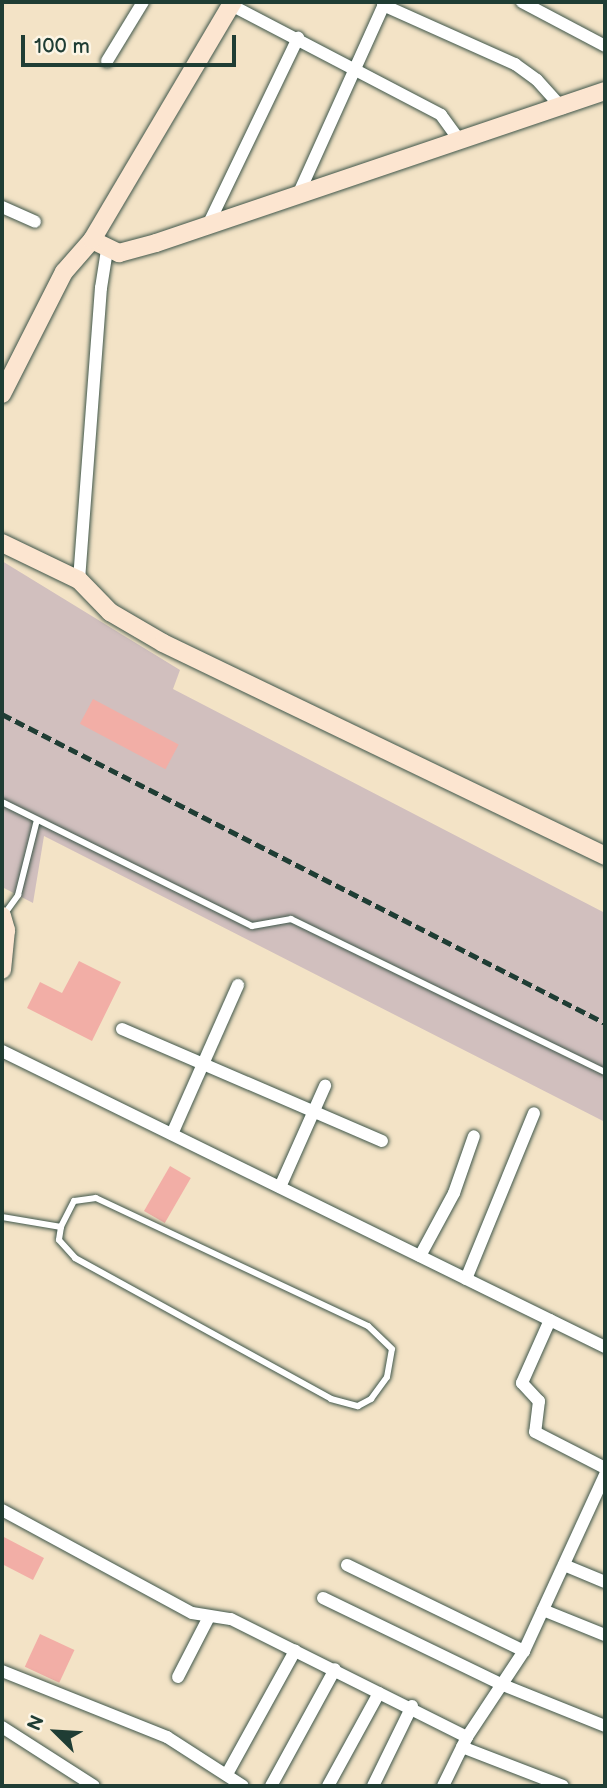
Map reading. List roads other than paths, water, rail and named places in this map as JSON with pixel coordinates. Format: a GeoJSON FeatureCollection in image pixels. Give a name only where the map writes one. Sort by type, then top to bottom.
{"type":"FeatureCollection","features":[{"type":"Feature","properties":{"kind":"main road"},"geometry":{"type":"LineString","coordinates":[[2,394],[64,272],[100,245],[232,4]]}},
{"type":"Feature","properties":{"kind":"main road"},"geometry":{"type":"LineString","coordinates":[[100,245],[119,253],[605,91]]}},
{"type":"Feature","properties":{"kind":"main road"},"geometry":{"type":"LineString","coordinates":[[2,543],[79,580],[110,612],[163,643],[605,856]]}},
{"type":"Feature","properties":{"kind":"main road"},"geometry":{"type":"LineString","coordinates":[[2,917],[6,930],[2,970]]}},
{"type":"Feature","properties":{"kind":"street"},"geometry":{"type":"LineString","coordinates":[[522,2],[605,46]]}},
{"type":"Feature","properties":{"kind":"street"},"geometry":{"type":"LineString","coordinates":[[107,61],[139,3]]}},
{"type":"Feature","properties":{"kind":"street"},"geometry":{"type":"LineString","coordinates":[[298,195],[384,3],[515,64],[537,80],[562,107]]}},
{"type":"Feature","properties":{"kind":"street"},"geometry":{"type":"LineString","coordinates":[[232,4],[441,115],[460,141]]}},
{"type":"Feature","properties":{"kind":"street"},"geometry":{"type":"LineString","coordinates":[[208,225],[298,38]]}},
{"type":"Feature","properties":{"kind":"street"},"geometry":{"type":"LineString","coordinates":[[2,207],[35,222]]}},
{"type":"Feature","properties":{"kind":"street"},"geometry":{"type":"LineString","coordinates":[[79,580],[101,288],[100,245]]}},
{"type":"Feature","properties":{"kind":"street"},"geometry":{"type":"LineString","coordinates":[[172,1134],[238,985]]}},
{"type":"Feature","properties":{"kind":"street"},"geometry":{"type":"LineString","coordinates":[[122,1029],[312,1114],[382,1141]]}},
{"type":"Feature","properties":{"kind":"street"},"geometry":{"type":"LineString","coordinates":[[2,1051],[605,1347]]}},
{"type":"Feature","properties":{"kind":"street"},"geometry":{"type":"LineString","coordinates":[[280,1187],[325,1086]]}},
{"type":"Feature","properties":{"kind":"street"},"geometry":{"type":"LineString","coordinates":[[466,1279],[534,1113]]}},
{"type":"Feature","properties":{"kind":"street"},"geometry":{"type":"LineString","coordinates":[[420,1256],[454,1194],[474,1136]]}},
{"type":"Feature","properties":{"kind":"street"},"geometry":{"type":"LineString","coordinates":[[550,1320],[522,1383],[539,1401],[535,1432],[605,1468]]}},
{"type":"Feature","properties":{"kind":"street"},"geometry":{"type":"LineString","coordinates":[[443,1786],[464,1742],[524,1651],[605,1475]]}},
{"type":"Feature","properties":{"kind":"street"},"geometry":{"type":"LineString","coordinates":[[2,1510],[192,1614],[231,1619],[412,1706],[464,1742],[563,1786]]}},
{"type":"Feature","properties":{"kind":"street"},"geometry":{"type":"LineString","coordinates":[[347,1565],[524,1651]]}},
{"type":"Feature","properties":{"kind":"street"},"geometry":{"type":"LineString","coordinates":[[564,1565],[605,1582]]}},
{"type":"Feature","properties":{"kind":"street"},"geometry":{"type":"LineString","coordinates":[[323,1598],[503,1685],[605,1726]]}},
{"type":"Feature","properties":{"kind":"street"},"geometry":{"type":"LineString","coordinates":[[544,1610],[605,1635]]}},
{"type":"Feature","properties":{"kind":"street"},"geometry":{"type":"LineString","coordinates":[[178,1676],[209,1617]]}},
{"type":"Feature","properties":{"kind":"street"},"geometry":{"type":"LineString","coordinates":[[2,1671],[167,1737],[234,1782],[295,1651]]}},
{"type":"Feature","properties":{"kind":"street"},"geometry":{"type":"LineString","coordinates":[[271,1786],[335,1669]]}},
{"type":"Feature","properties":{"kind":"street"},"geometry":{"type":"LineString","coordinates":[[328,1786],[379,1692]]}},
{"type":"Feature","properties":{"kind":"street"},"geometry":{"type":"LineString","coordinates":[[373,1786],[412,1706]]}},
{"type":"Feature","properties":{"kind":"street"},"geometry":{"type":"LineString","coordinates":[[2,1727],[94,1786]]}},
{"type":"Feature","properties":{"kind":"lane"},"geometry":{"type":"LineString","coordinates":[[2,802],[253,926],[291,919],[605,1072]]}},
{"type":"Feature","properties":{"kind":"lane"},"geometry":{"type":"LineString","coordinates":[[2,917],[18,895],[37,820]]}},
{"type":"Feature","properties":{"kind":"lane"},"geometry":{"type":"LineString","coordinates":[[96,1198],[368,1326],[392,1349],[387,1377],[371,1399],[358,1406],[331,1399],[75,1258],[59,1240],[61,1227],[65,1211],[74,1201],[96,1198]]}},
{"type":"Feature","properties":{"kind":"lane"},"geometry":{"type":"LineString","coordinates":[[2,1217],[61,1227]]}},
{"type":"Feature","properties":{"kind":"railway"},"geometry":{"type":"LineString","coordinates":[[2,714],[605,1023]]}}]}
